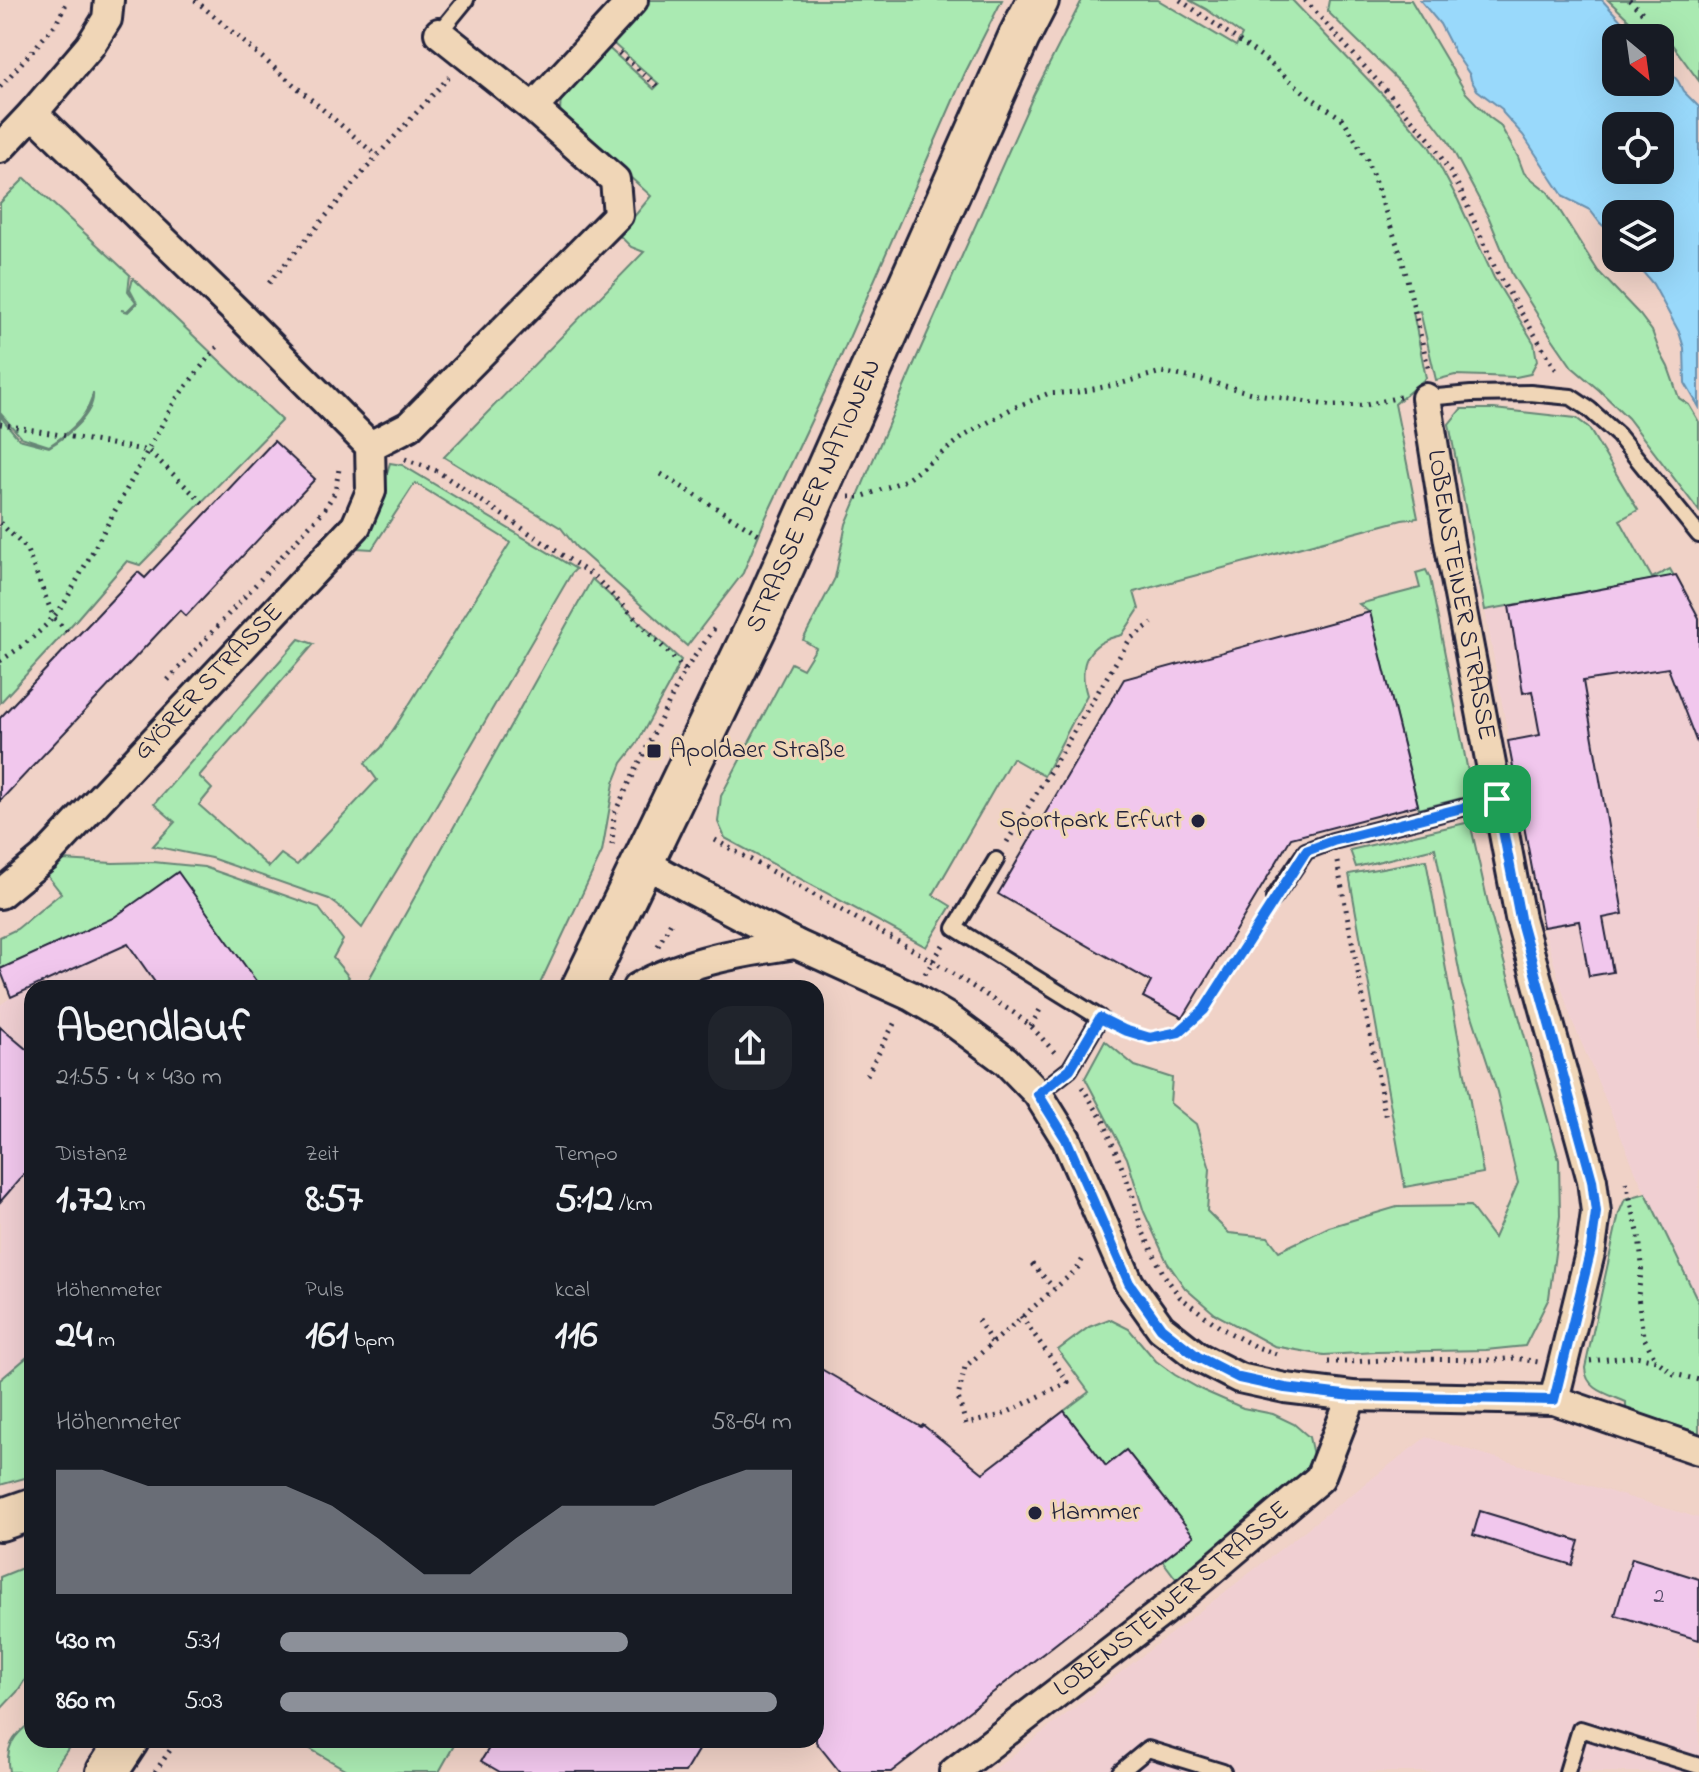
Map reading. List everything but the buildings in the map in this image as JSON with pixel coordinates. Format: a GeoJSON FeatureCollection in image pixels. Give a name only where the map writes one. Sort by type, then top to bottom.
{"type":"FeatureCollection","features":[{"type":"Feature","properties":{"kind":"main road","name":"STRASSE DER NATIONEN"},"geometry":{"type":"LineString","coordinates":[[585,980],[627,861],[762,615],[1038,0]]}},
{"type":"Feature","properties":{"kind":"main road"},"geometry":{"type":"LineString","coordinates":[[0,1520],[24,1512]]}},
{"type":"Feature","properties":{"kind":"main road"},"geometry":{"type":"LineString","coordinates":[[107,1772],[123,1748]]}},
{"type":"Feature","properties":{"kind":"street"},"geometry":{"type":"LineString","coordinates":[[0,148],[90,46],[107,19],[109,0]]}},
{"type":"Feature","properties":{"kind":"street"},"geometry":{"type":"LineString","coordinates":[[533,108],[633,0]]}},
{"type":"Feature","properties":{"kind":"street"},"geometry":{"type":"LineString","coordinates":[[33,113],[370,446],[409,426],[618,215],[615,180],[533,108],[439,33]]}},
{"type":"Feature","properties":{"kind":"street","name":"LOBENSTEINER STRASSE"},"geometry":{"type":"LineString","coordinates":[[1415,397],[1449,542],[1520,918],[1592,1180],[1596,1212],[1591,1249],[1554,1400]]}},
{"type":"Feature","properties":{"kind":"street","name":"GYÖRER STRASSE"},"geometry":{"type":"LineString","coordinates":[[0,894],[45,857],[356,526],[371,491],[370,446]]}},
{"type":"Feature","properties":{"kind":"street"},"geometry":{"type":"LineString","coordinates":[[627,861],[689,888],[796,944],[911,996],[948,1018],[1006,1061],[1038,1094],[1066,1139],[1129,1283],[1161,1328],[1198,1357],[1239,1378],[1285,1388],[1352,1396],[1554,1400],[1699,1450]]}},
{"type":"Feature","properties":{"kind":"street"},"geometry":{"type":"LineString","coordinates":[[653,980],[706,961],[796,944]]}},
{"type":"Feature","properties":{"kind":"street","name":"LOBENSTEINER STRASSE"},"geometry":{"type":"LineString","coordinates":[[954,1772],[1162,1612],[1320,1478],[1352,1396]]}},
{"type":"Feature","properties":{"kind":"lane"},"geometry":{"type":"LineString","coordinates":[[439,33],[466,0]]}},
{"type":"Feature","properties":{"kind":"lane"},"geometry":{"type":"LineString","coordinates":[[1415,397],[1530,393],[1571,397],[1618,435],[1699,535]]}},
{"type":"Feature","properties":{"kind":"lane"},"geometry":{"type":"LineString","coordinates":[[1274,898],[1306,851],[1333,841],[1497,799]]}},
{"type":"Feature","properties":{"kind":"lane"},"geometry":{"type":"LineString","coordinates":[[996,860],[955,928],[1100,1018],[1070,1069],[1038,1094]]}},
{"type":"Feature","properties":{"kind":"lane"},"geometry":{"type":"LineString","coordinates":[[1567,1772],[1580,1729],[1699,1766]]}},
{"type":"Feature","properties":{"kind":"lane"},"geometry":{"type":"LineString","coordinates":[[1120,1772],[1148,1749],[1223,1772]]}},
{"type":"Feature","properties":{"kind":"path"},"geometry":{"type":"LineString","coordinates":[[0,87],[56,24],[68,0]]}},
{"type":"Feature","properties":{"kind":"path"},"geometry":{"type":"LineString","coordinates":[[195,0],[377,156]]}},
{"type":"Feature","properties":{"kind":"path"},"geometry":{"type":"LineString","coordinates":[[849,497],[861,497],[906,480],[966,435],[1011,409],[1047,394],[1078,392],[1161,372],[1263,396],[1333,406],[1366,405],[1415,397],[1431,381],[1402,258],[1367,160],[1344,120],[1310,97],[1261,56],[1180,0]]}},
{"type":"Feature","properties":{"kind":"path"},"geometry":{"type":"LineString","coordinates":[[1305,0],[1431,141],[1459,187],[1498,275],[1571,397]]}},
{"type":"Feature","properties":{"kind":"path"},"geometry":{"type":"LineString","coordinates":[[1629,0],[1646,16]]}},
{"type":"Feature","properties":{"kind":"path"},"geometry":{"type":"LineString","coordinates":[[600,36],[657,86]]}},
{"type":"Feature","properties":{"kind":"path"},"geometry":{"type":"LineString","coordinates":[[269,283],[377,156],[469,56]]}},
{"type":"Feature","properties":{"kind":"path"},"geometry":{"type":"LineString","coordinates":[[0,661],[54,618],[176,399],[217,347]]}},
{"type":"Feature","properties":{"kind":"path"},"geometry":{"type":"LineString","coordinates":[[0,424],[149,451],[204,504]]}},
{"type":"Feature","properties":{"kind":"path"},"geometry":{"type":"LineString","coordinates":[[370,446],[437,471],[595,577],[685,670],[614,814],[627,861]]}},
{"type":"Feature","properties":{"kind":"path"},"geometry":{"type":"LineString","coordinates":[[164,685],[324,510],[335,492],[339,469]]}},
{"type":"Feature","properties":{"kind":"path"},"geometry":{"type":"LineString","coordinates":[[661,474],[767,540]]}},
{"type":"Feature","properties":{"kind":"path"},"geometry":{"type":"LineString","coordinates":[[0,523],[26,548],[54,618],[70,634]]}},
{"type":"Feature","properties":{"kind":"path"},"geometry":{"type":"LineString","coordinates":[[996,860],[1130,639],[1152,623]]}},
{"type":"Feature","properties":{"kind":"path"},"geometry":{"type":"LineString","coordinates":[[715,840],[933,961],[1031,1026],[1070,1069],[1104,1122],[1132,1193],[1141,1228],[1164,1275],[1180,1297],[1221,1328],[1278,1355]]}},
{"type":"Feature","properties":{"kind":"path"},"geometry":{"type":"LineString","coordinates":[[1333,841],[1386,1119]]}},
{"type":"Feature","properties":{"kind":"path"},"geometry":{"type":"LineString","coordinates":[[1100,1018],[1150,1038],[1179,1032],[1204,1010],[1274,898]]}},
{"type":"Feature","properties":{"kind":"path"},"geometry":{"type":"LineString","coordinates":[[1626,1182],[1639,1236],[1642,1265],[1638,1296],[1643,1336],[1656,1360],[1674,1374],[1699,1380]]}},
{"type":"Feature","properties":{"kind":"path"},"geometry":{"type":"LineString","coordinates":[[1021,1316],[1068,1382],[1002,1415],[966,1424],[958,1397],[965,1367],[1021,1316],[1077,1269],[1084,1257]]}},
{"type":"Feature","properties":{"kind":"path"},"geometry":{"type":"LineString","coordinates":[[1032,1264],[1054,1288]]}},
{"type":"Feature","properties":{"kind":"path"},"geometry":{"type":"LineString","coordinates":[[978,1320],[992,1343]]}},
{"type":"Feature","properties":{"kind":"path"},"geometry":{"type":"LineString","coordinates":[[1581,1362],[1636,1356],[1656,1360]]}},
{"type":"Feature","properties":{"kind":"path"},"geometry":{"type":"LineString","coordinates":[[1318,1362],[1515,1358],[1543,1362]]}},
{"type":"Feature","properties":{"kind":"path"},"geometry":{"type":"LineString","coordinates":[[155,1772],[172,1748]]}},
{"type":"Feature","properties":{"kind":"shaded area"},"geometry":{"type":"Polygon","coordinates":[[[1676,575],[1699,618],[1699,1303],[1638,1177],[1571,1018],[1543,927],[1485,610],[1676,575]]]}},
{"type":"Feature","properties":{"kind":"shaded area"},"geometry":{"type":"Polygon","coordinates":[[[178,872],[255,980],[24,980],[24,1360],[0,1380],[0,1005],[11,997],[0,969],[111,920],[178,872]]]}},
{"type":"Feature","properties":{"kind":"shaded area"},"geometry":{"type":"Polygon","coordinates":[[[1426,1437],[1699,1518],[1699,1772],[991,1772],[1426,1437]]]}},
{"type":"Feature","properties":{"kind":"green space"},"geometry":{"type":"Polygon","coordinates":[[[642,0],[1002,0],[965,73],[743,573],[687,646],[576,547],[561,528],[444,457],[644,252],[631,247],[619,235],[651,196],[560,113],[561,93],[603,43],[654,89],[659,84],[607,38],[642,0]]]}},
{"type":"Feature","properties":{"kind":"green space"},"geometry":{"type":"Polygon","coordinates":[[[1082,0],[1158,0],[1236,46],[1242,35],[1189,0],[1292,0],[1429,146],[1494,278],[1534,343],[1537,361],[1530,374],[1516,377],[1455,375],[1436,380],[1420,311],[1413,312],[1426,378],[1395,404],[1418,518],[1134,592],[1139,609],[1122,635],[1101,643],[1088,656],[1083,673],[1087,695],[1044,776],[1012,758],[933,895],[951,906],[926,947],[725,838],[718,822],[721,796],[791,663],[803,669],[816,648],[803,640],[835,578],[846,524],[1034,94],[1082,0]]]}},
{"type":"Feature","properties":{"kind":"green space"},"geometry":{"type":"Polygon","coordinates":[[[1329,0],[1411,0],[1466,93],[1500,125],[1524,173],[1548,192],[1598,271],[1652,331],[1679,398],[1689,405],[1699,422],[1699,511],[1628,418],[1572,367],[1512,274],[1489,218],[1448,141],[1412,94],[1327,11],[1329,0]]]}},
{"type":"Feature","properties":{"kind":"green space"},"geometry":{"type":"Polygon","coordinates":[[[1608,0],[1699,0],[1699,81],[1674,47],[1674,24],[1633,24],[1608,0]]]}},
{"type":"Feature","properties":{"kind":"green space"},"geometry":{"type":"Polygon","coordinates":[[[25,178],[130,275],[128,291],[136,302],[127,311],[121,310],[128,312],[137,303],[130,290],[133,278],[282,420],[140,565],[127,561],[0,703],[0,416],[19,439],[49,447],[71,431],[84,417],[93,393],[77,424],[49,446],[21,437],[0,413],[0,203],[25,178]]]}},
{"type":"Feature","properties":{"kind":"green space"},"geometry":{"type":"Polygon","coordinates":[[[1461,409],[1494,409],[1576,418],[1588,427],[1638,510],[1620,520],[1652,578],[1670,569],[1674,576],[1485,610],[1449,424],[1461,409]]]}},
{"type":"Feature","properties":{"kind":"green space"},"geometry":{"type":"Polygon","coordinates":[[[390,463],[402,465],[576,569],[362,928],[329,899],[211,858],[153,846],[175,822],[154,804],[299,639],[314,644],[199,776],[212,789],[199,805],[269,867],[281,854],[297,865],[377,780],[365,763],[381,748],[397,724],[510,543],[415,483],[372,549],[348,544],[379,499],[390,463]]]}},
{"type":"Feature","properties":{"kind":"green space"},"geometry":{"type":"Polygon","coordinates":[[[1426,570],[1471,787],[1469,795],[1462,798],[1419,809],[1370,613],[1359,604],[1420,588],[1416,573],[1426,570]]]}},
{"type":"Feature","properties":{"kind":"green space"},"geometry":{"type":"Polygon","coordinates":[[[592,579],[681,660],[636,745],[622,763],[614,783],[602,852],[542,980],[368,980],[592,579]]]}},
{"type":"Feature","properties":{"kind":"green space"},"geometry":{"type":"Polygon","coordinates":[[[1470,822],[1489,908],[1559,1160],[1560,1216],[1549,1298],[1525,1346],[1324,1355],[1274,1346],[1215,1314],[1185,1288],[1167,1262],[1144,1212],[1127,1158],[1085,1078],[1105,1041],[1135,1066],[1172,1078],[1170,1103],[1196,1124],[1210,1169],[1207,1211],[1229,1233],[1268,1237],[1279,1251],[1329,1227],[1397,1207],[1470,1206],[1494,1238],[1518,1183],[1497,1092],[1462,985],[1435,848],[1356,867],[1350,850],[1470,822]]]}},
{"type":"Feature","properties":{"kind":"green space"},"geometry":{"type":"Polygon","coordinates":[[[63,860],[153,862],[204,867],[318,907],[343,940],[333,958],[349,977],[347,980],[243,980],[111,920],[0,969],[0,937],[17,929],[61,893],[47,875],[63,860]]]}},
{"type":"Feature","properties":{"kind":"green space"},"geometry":{"type":"Polygon","coordinates":[[[1426,860],[1483,1173],[1405,1187],[1349,874],[1426,860]]]}},
{"type":"Feature","properties":{"kind":"green space"},"geometry":{"type":"Polygon","coordinates":[[[1646,1193],[1699,1303],[1699,1433],[1626,1409],[1626,1402],[1599,1390],[1586,1375],[1619,1213],[1625,1199],[1646,1193]]]}},
{"type":"Feature","properties":{"kind":"green space"},"geometry":{"type":"Polygon","coordinates":[[[1109,1319],[1129,1329],[1156,1361],[1175,1375],[1243,1408],[1273,1414],[1294,1424],[1309,1437],[1313,1455],[1301,1479],[1180,1584],[1162,1560],[1193,1536],[1127,1451],[1106,1466],[1064,1411],[1089,1392],[1058,1350],[1089,1327],[1109,1319]]]}},
{"type":"Feature","properties":{"kind":"green space"},"geometry":{"type":"Polygon","coordinates":[[[24,1360],[24,1478],[0,1485],[0,1380],[24,1360]]]}},
{"type":"Feature","properties":{"kind":"green space"},"geometry":{"type":"Polygon","coordinates":[[[24,1567],[24,1681],[0,1710],[0,1577],[24,1567]]]}},
{"type":"Feature","properties":{"kind":"green space"},"geometry":{"type":"Polygon","coordinates":[[[24,1728],[24,1748],[68,1748],[52,1772],[9,1772],[9,1749],[24,1728]]]}},
{"type":"Feature","properties":{"kind":"green space"},"geometry":{"type":"Polygon","coordinates":[[[309,1748],[452,1748],[439,1772],[350,1772],[309,1748]]]}},
{"type":"Feature","properties":{"kind":"water"},"geometry":{"type":"Polygon","coordinates":[[[1420,0],[1602,0],[1624,24],[1602,24],[1602,96],[1674,96],[1674,76],[1699,107],[1699,407],[1685,383],[1684,348],[1679,332],[1653,284],[1643,272],[1674,272],[1674,200],[1602,200],[1602,225],[1590,210],[1564,197],[1502,109],[1477,90],[1440,24],[1420,0]]]}},
{"type":"Feature","properties":{"kind":"place","name":"Apoldaer Straße"},"geometry":{"type":"Point","coordinates":[654,751]}},
{"type":"Feature","properties":{"kind":"place","name":"Sportpark Erfurt"},"geometry":{"type":"Point","coordinates":[1198,821]}},
{"type":"Feature","properties":{"kind":"place","name":"Hammer"},"geometry":{"type":"Point","coordinates":[1035,1513]}},
{"type":"Feature","properties":{"kind":"route"},"geometry":{"type":"LineString","coordinates":[[1497,799],[1520,918],[1592,1180],[1596,1212],[1591,1249],[1554,1400],[1352,1396],[1285,1388],[1239,1378],[1198,1357],[1161,1328],[1129,1283],[1066,1139],[1038,1094],[1070,1069],[1100,1018],[1150,1038],[1179,1032],[1204,1010],[1306,851],[1333,841],[1497,799]]}}]}
